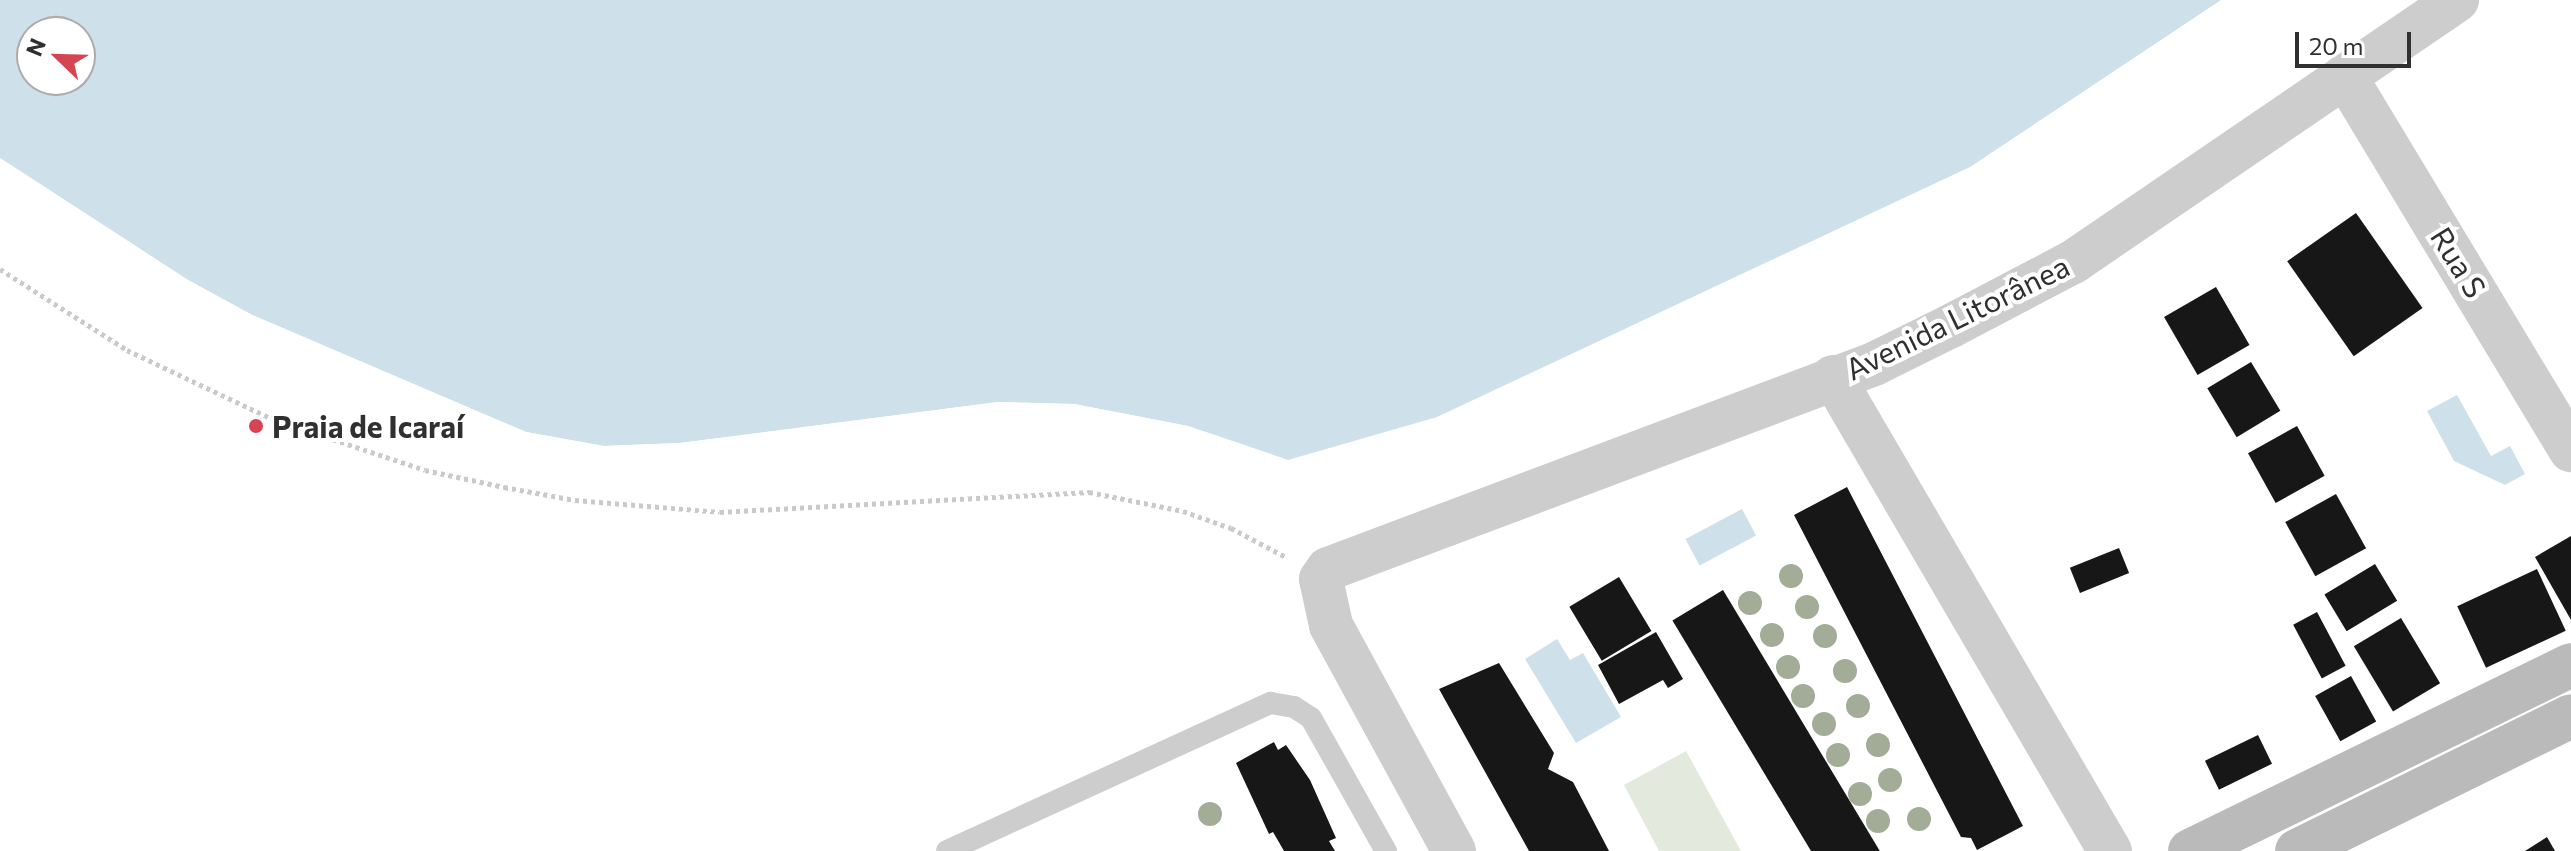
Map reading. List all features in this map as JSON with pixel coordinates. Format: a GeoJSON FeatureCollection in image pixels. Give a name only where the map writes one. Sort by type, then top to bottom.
{"type":"FeatureCollection","features":[{"type":"Feature","properties":{"kind":"main road"},"geometry":{"type":"LineString","coordinates":[[2190,851],[2571,665]]}},
{"type":"Feature","properties":{"kind":"main road"},"geometry":{"type":"LineString","coordinates":[[2297,851],[2571,716]]}},
{"type":"Feature","properties":{"kind":"street","name":"Avenida Litorânea"},"geometry":{"type":"LineString","coordinates":[[1321,579],[1338,562],[1874,364],[2073,262],[2457,0]]}},
{"type":"Feature","properties":{"kind":"street","name":"Rua S"},"geometry":{"type":"LineString","coordinates":[[2345,76],[2571,450]]}},
{"type":"Feature","properties":{"kind":"street"},"geometry":{"type":"LineString","coordinates":[[1833,377],[2110,851]]}},
{"type":"Feature","properties":{"kind":"street"},"geometry":{"type":"LineString","coordinates":[[1321,579],[1331,625],[1454,851]]}},
{"type":"Feature","properties":{"kind":"lane"},"geometry":{"type":"LineString","coordinates":[[947,851],[1271,703],[1294,707],[1311,718],[1386,851]]}},
{"type":"Feature","properties":{"kind":"path"},"geometry":{"type":"LineString","coordinates":[[0,269],[127,350],[199,387],[272,419],[425,470],[575,500],[720,512],[1089,492],[1183,511],[1231,528],[1321,579]]}},
{"type":"Feature","properties":{"kind":"shaded area"},"geometry":{"type":"Polygon","coordinates":[[[1686,751],[1741,851],[1659,851],[1624,785],[1686,751]]]}},
{"type":"Feature","properties":{"kind":"water"},"geometry":{"type":"Polygon","coordinates":[[[0,0],[2221,0],[1970,167],[1437,417],[1288,460],[1188,426],[1074,404],[998,402],[680,443],[604,446],[526,432],[252,315],[188,280],[0,158],[0,0]]]}},
{"type":"Feature","properties":{"kind":"water"},"geometry":{"type":"Polygon","coordinates":[[[2457,395],[2491,456],[2510,446],[2525,474],[2505,485],[2454,461],[2427,411],[2457,395]]]}},
{"type":"Feature","properties":{"kind":"water"},"geometry":{"type":"Polygon","coordinates":[[[1742,509],[1756,535],[1700,566],[1685,539],[1742,509]]]}},
{"type":"Feature","properties":{"kind":"water"},"geometry":{"type":"Polygon","coordinates":[[[1557,639],[1570,660],[1583,653],[1621,717],[1576,743],[1525,659],[1557,639]]]}},
{"type":"Feature","properties":{"kind":"pier"},"geometry":{"type":"Polygon","coordinates":[[[0,158],[188,280],[252,315],[526,432],[604,446],[680,443],[998,402],[1074,404],[1188,426],[1288,460],[1187,430],[1074,408],[999,406],[680,447],[604,450],[525,436],[250,319],[121,243],[0,158]]]}},
{"type":"Feature","properties":{"kind":"building"},"geometry":{"type":"Polygon","coordinates":[[[2356,213],[2423,308],[2354,356],[2287,261],[2356,213]]]}},
{"type":"Feature","properties":{"kind":"building"},"geometry":{"type":"Polygon","coordinates":[[[2216,287],[2250,345],[2198,375],[2164,317],[2216,287]]]}},
{"type":"Feature","properties":{"kind":"building"},"geometry":{"type":"Polygon","coordinates":[[[2251,362],[2280,411],[2237,437],[2207,388],[2251,362]]]}},
{"type":"Feature","properties":{"kind":"building"},"geometry":{"type":"Polygon","coordinates":[[[2297,426],[2325,476],[2276,503],[2248,453],[2297,426]]]}},
{"type":"Feature","properties":{"kind":"building"},"geometry":{"type":"Polygon","coordinates":[[[1847,487],[2023,826],[1977,850],[1971,838],[1961,837],[1794,515],[1847,487]]]}},
{"type":"Feature","properties":{"kind":"building"},"geometry":{"type":"Polygon","coordinates":[[[2336,494],[2366,548],[2315,576],[2285,522],[2336,494]]]}},
{"type":"Feature","properties":{"kind":"building"},"geometry":{"type":"Polygon","coordinates":[[[2571,536],[2571,620],[2535,557],[2571,536]]]}},
{"type":"Feature","properties":{"kind":"building"},"geometry":{"type":"Polygon","coordinates":[[[2119,548],[2129,573],[2080,593],[2070,568],[2119,548]]]}},
{"type":"Feature","properties":{"kind":"building"},"geometry":{"type":"Polygon","coordinates":[[[2375,564],[2397,601],[2347,631],[2324,594],[2375,564]]]}},
{"type":"Feature","properties":{"kind":"building"},"geometry":{"type":"Polygon","coordinates":[[[2537,569],[2566,631],[2486,668],[2457,606],[2537,569]]]}},
{"type":"Feature","properties":{"kind":"building"},"geometry":{"type":"Polygon","coordinates":[[[1619,577],[1651,631],[1602,661],[1569,607],[1619,577]]]}},
{"type":"Feature","properties":{"kind":"building"},"geometry":{"type":"Polygon","coordinates":[[[1723,590],[1880,851],[1811,851],[1672,620],[1723,590]]]}},
{"type":"Feature","properties":{"kind":"building"},"geometry":{"type":"Polygon","coordinates":[[[2317,612],[2346,666],[2322,679],[2293,625],[2317,612]]]}},
{"type":"Feature","properties":{"kind":"building"},"geometry":{"type":"Polygon","coordinates":[[[2401,618],[2440,683],[2393,711],[2354,646],[2401,618]]]}},
{"type":"Feature","properties":{"kind":"building"},"geometry":{"type":"Polygon","coordinates":[[[1656,632],[1683,679],[1668,688],[1663,680],[1619,704],[1598,665],[1656,632]]]}},
{"type":"Feature","properties":{"kind":"building"},"geometry":{"type":"Polygon","coordinates":[[[1499,663],[1554,753],[1548,769],[1573,782],[1609,851],[1529,851],[1439,689],[1499,663]]]}},
{"type":"Feature","properties":{"kind":"building"},"geometry":{"type":"Polygon","coordinates":[[[2351,676],[2376,721],[2340,741],[2315,696],[2351,676]]]}},
{"type":"Feature","properties":{"kind":"building"},"geometry":{"type":"Polygon","coordinates":[[[2258,735],[2272,764],[2219,790],[2205,761],[2258,735]]]}},
{"type":"Feature","properties":{"kind":"building"},"geometry":{"type":"Polygon","coordinates":[[[1274,742],[1278,750],[1286,745],[1310,780],[1336,838],[1329,841],[1335,851],[1284,851],[1273,832],[1269,834],[1236,763],[1274,742]]]}},
{"type":"Feature","properties":{"kind":"building"},"geometry":{"type":"Polygon","coordinates":[[[2547,837],[2555,851],[2525,851],[2547,837]]]}},
{"type":"Feature","properties":{"kind":"place","name":"Praia de Icaraí"},"geometry":{"type":"Point","coordinates":[256,426]}}]}
